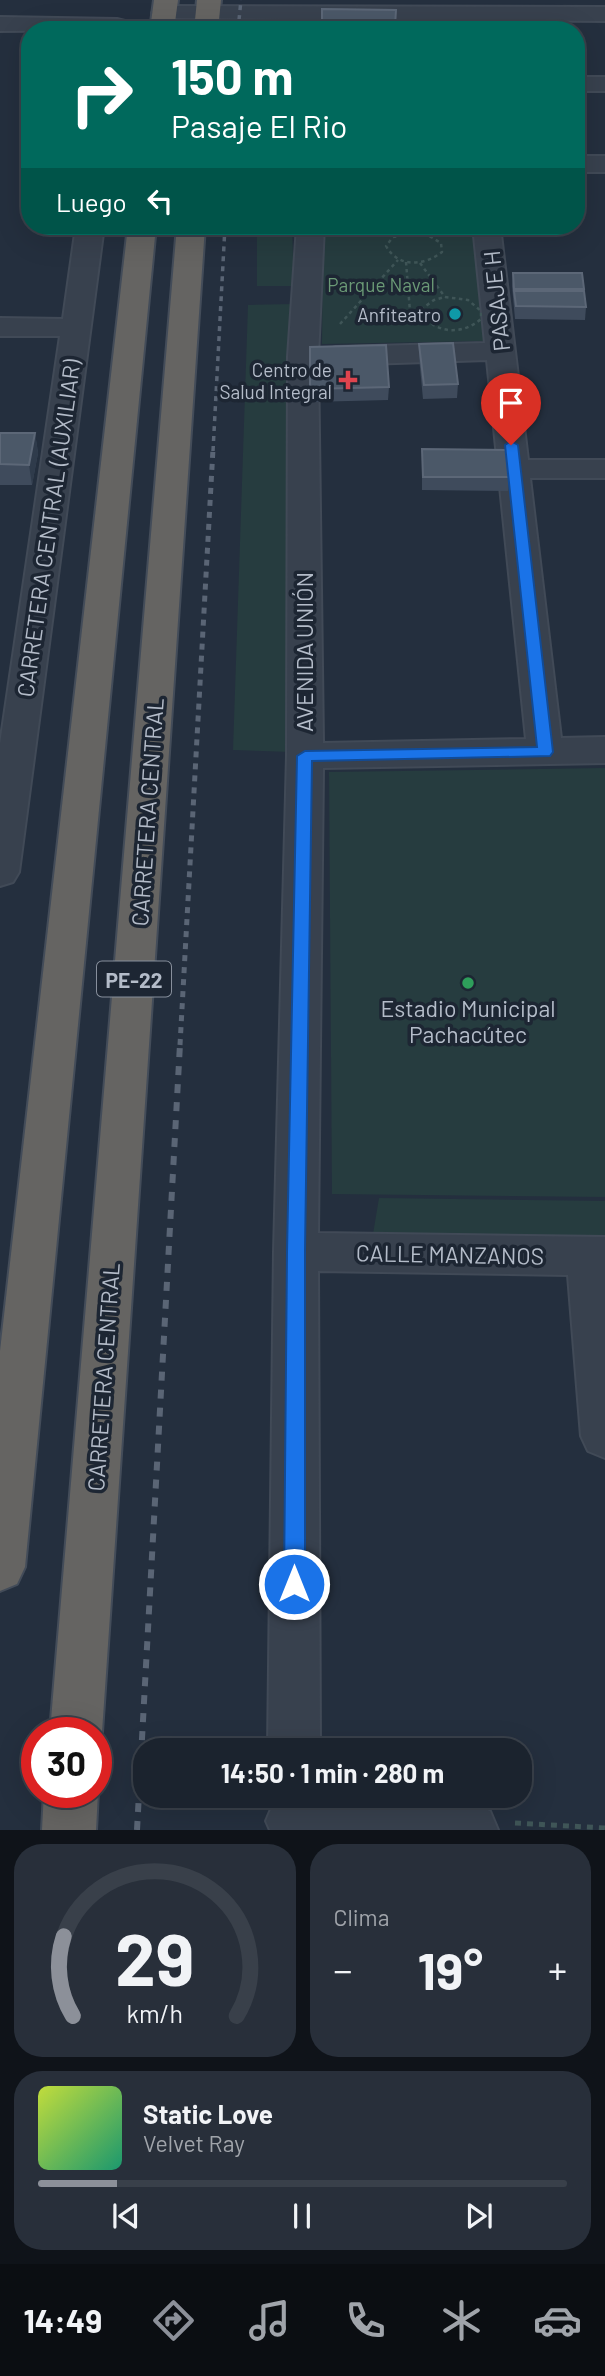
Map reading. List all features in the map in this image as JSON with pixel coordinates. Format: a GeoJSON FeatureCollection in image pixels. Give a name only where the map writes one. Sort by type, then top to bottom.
{"type":"FeatureCollection","features":[{"type":"Feature","properties":{"kind":"highway","name":"PE-22"},"geometry":{"type":"LineString","coordinates":[[0,1567],[141,235]]}},
{"type":"Feature","properties":{"kind":"highway","name":"CARRETERA CENTRAL"},"geometry":{"type":"LineString","coordinates":[[77,1717],[190,235]]}},
{"type":"Feature","properties":{"kind":"highway"},"geometry":{"type":"LineString","coordinates":[[69,1830],[70,1808]]}},
{"type":"Feature","properties":{"kind":"street"},"geometry":{"type":"LineString","coordinates":[[118,21],[121,0]]}},
{"type":"Feature","properties":{"kind":"street"},"geometry":{"type":"LineString","coordinates":[[164,14],[605,14]]}},
{"type":"Feature","properties":{"kind":"street"},"geometry":{"type":"LineString","coordinates":[[0,24],[21,25]]}},
{"type":"Feature","properties":{"kind":"street"},"geometry":{"type":"LineString","coordinates":[[585,84],[605,84]]}},
{"type":"Feature","properties":{"kind":"street"},"geometry":{"type":"LineString","coordinates":[[585,164],[605,164]]}},
{"type":"Feature","properties":{"kind":"street","name":"CARRETERA CENTRAL (AUXILIAR)"},"geometry":{"type":"LineString","coordinates":[[0,872],[5,785],[89,235]]}},
{"type":"Feature","properties":{"kind":"street","name":"AVENIDA UNIÓN"},"geometry":{"type":"LineString","coordinates":[[294,1738],[296,1252],[305,756],[303,357],[310,235]]}},
{"type":"Feature","properties":{"kind":"street","name":"PASAJE H"},"geometry":{"type":"LineString","coordinates":[[487,235],[492,340],[514,469],[545,752]]}},
{"type":"Feature","properties":{"kind":"street"},"geometry":{"type":"LineString","coordinates":[[0,327],[76,328]]}},
{"type":"Feature","properties":{"kind":"street"},"geometry":{"type":"LineString","coordinates":[[303,357],[492,340]]}},
{"type":"Feature","properties":{"kind":"street"},"geometry":{"type":"LineString","coordinates":[[514,469],[605,468]]}},
{"type":"Feature","properties":{"kind":"street"},"geometry":{"type":"LineString","coordinates":[[305,756],[605,750]]}},
{"type":"Feature","properties":{"kind":"street","name":"CALLE MANZANOS"},"geometry":{"type":"LineString","coordinates":[[296,1252],[596,1256]]}},
{"type":"Feature","properties":{"kind":"street"},"geometry":{"type":"LineString","coordinates":[[596,1256],[605,1436]]}},
{"type":"Feature","properties":{"kind":"street"},"geometry":{"type":"LineString","coordinates":[[293,1815],[471,1830]]}},
{"type":"Feature","properties":{"kind":"path"},"geometry":{"type":"LineString","coordinates":[[398,235],[386,246],[391,256],[406,262],[432,260],[443,248],[437,239],[428,235]]}},
{"type":"Feature","properties":{"kind":"path"},"geometry":{"type":"LineString","coordinates":[[333,333],[398,260]]}},
{"type":"Feature","properties":{"kind":"path"},"geometry":{"type":"LineString","coordinates":[[406,262],[411,328]]}},
{"type":"Feature","properties":{"kind":"path"},"geometry":{"type":"LineString","coordinates":[[419,262],[445,297]]}},
{"type":"Feature","properties":{"kind":"path"},"geometry":{"type":"LineString","coordinates":[[481,319],[472,327],[461,330],[441,329],[431,325],[422,315],[423,308],[434,300],[445,297],[472,302],[481,311],[481,319],[492,340]]}},
{"type":"Feature","properties":{"kind":"green space"},"geometry":{"type":"Polygon","coordinates":[[[257,235],[292,235],[294,286],[257,286],[257,235]]]}},
{"type":"Feature","properties":{"kind":"green space","name":"Parque Naval"},"geometry":{"type":"Polygon","coordinates":[[[323,235],[473,235],[485,341],[322,344],[323,235]]]}},
{"type":"Feature","properties":{"kind":"green space"},"geometry":{"type":"Polygon","coordinates":[[[294,304],[292,752],[233,750],[248,305],[294,304]]]}},
{"type":"Feature","properties":{"kind":"green space","name":"Estadio Municipal Pachacútec"},"geometry":{"type":"Polygon","coordinates":[[[605,768],[605,1197],[332,1194],[329,772],[605,768]]]}},
{"type":"Feature","properties":{"kind":"green space"},"geometry":{"type":"Polygon","coordinates":[[[379,1198],[605,1201],[605,1242],[372,1240],[379,1198]]]}},
{"type":"Feature","properties":{"kind":"building"},"geometry":{"type":"Polygon","coordinates":[[[322,9],[396,10],[395,21],[322,21],[322,9]]]}},
{"type":"Feature","properties":{"kind":"building"},"geometry":{"type":"Polygon","coordinates":[[[513,273],[582,273],[584,289],[514,289],[513,273]]]}},
{"type":"Feature","properties":{"kind":"building"},"geometry":{"type":"Polygon","coordinates":[[[514,291],[584,291],[586,307],[516,306],[514,291]]]}},
{"type":"Feature","properties":{"kind":"building"},"geometry":{"type":"Polygon","coordinates":[[[453,343],[458,384],[424,385],[419,344],[453,343]]]}},
{"type":"Feature","properties":{"kind":"building","name":"Centro de Salud Integral"},"geometry":{"type":"Polygon","coordinates":[[[386,345],[389,387],[310,389],[310,347],[386,345]]]}},
{"type":"Feature","properties":{"kind":"building"},"geometry":{"type":"Polygon","coordinates":[[[0,433],[35,433],[29,465],[0,464],[0,433]]]}},
{"type":"Feature","properties":{"kind":"building"},"geometry":{"type":"Polygon","coordinates":[[[422,449],[507,450],[509,477],[423,477],[422,449]]]}},
{"type":"Feature","properties":{"kind":"railway"},"geometry":{"type":"LineString","coordinates":[[239,21],[241,0]]}},
{"type":"Feature","properties":{"kind":"railway"},"geometry":{"type":"LineString","coordinates":[[213,451],[225,235]]}},
{"type":"Feature","properties":{"kind":"railway"},"geometry":{"type":"LineString","coordinates":[[180,1045],[213,449]]}},
{"type":"Feature","properties":{"kind":"railway"},"geometry":{"type":"LineString","coordinates":[[137,1830],[180,1044]]}},
{"type":"Feature","properties":{"kind":"place","name":"Anfiteatro"},"geometry":{"type":"Point","coordinates":[455,314]}},
{"type":"Feature","properties":{"kind":"place","name":"Centro de Salud Integral"},"geometry":{"type":"Point","coordinates":[348,380]}},
{"type":"Feature","properties":{"kind":"place","name":"Estadio Municipal Pachacútec"},"geometry":{"type":"Point","coordinates":[468,983]}},
{"type":"Feature","properties":{"kind":"route"},"geometry":{"type":"LineString","coordinates":[[294,1584],[296,1252],[305,756],[545,752],[511,445]]}}]}
